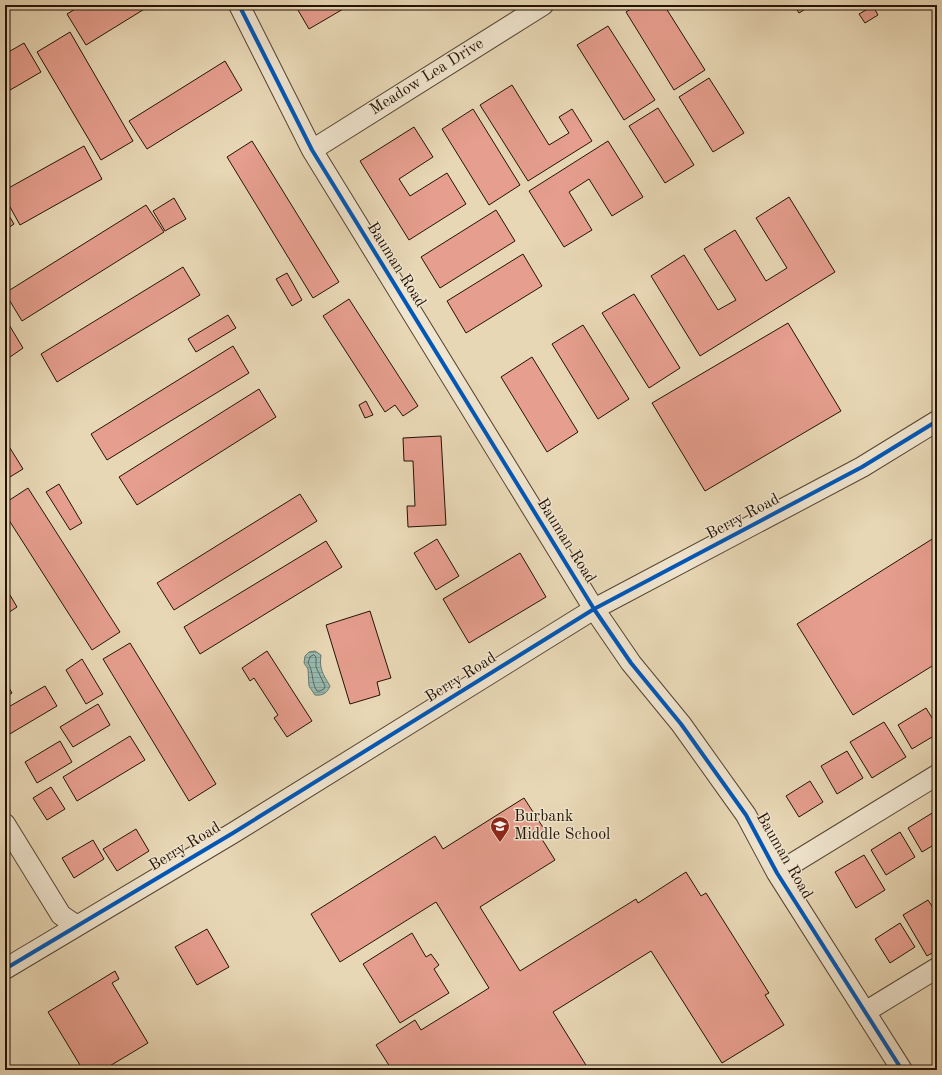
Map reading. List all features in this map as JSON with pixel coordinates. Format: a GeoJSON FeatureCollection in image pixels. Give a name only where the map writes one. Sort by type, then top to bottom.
{"type":"FeatureCollection","features":[{"type":"Feature","properties":{"kind":"street","name":"Bauman Road"},"geometry":{"type":"LineString","coordinates":[[239,5],[312,150],[594,609],[631,663],[681,724],[746,815],[777,873],[902,1070]]}},
{"type":"Feature","properties":{"kind":"street","name":"Meadow Lea Drive"},"geometry":{"type":"LineString","coordinates":[[312,150],[543,5]]}},
{"type":"Feature","properties":{"kind":"street","name":"Berry Road"},"geometry":{"type":"LineString","coordinates":[[5,969],[246,825],[594,609],[862,467],[937,422]]}},
{"type":"Feature","properties":{"kind":"street"},"geometry":{"type":"LineString","coordinates":[[777,873],[937,774]]}},
{"type":"Feature","properties":{"kind":"street"},"geometry":{"type":"LineString","coordinates":[[5,824],[61,915],[77,926]]}},
{"type":"Feature","properties":{"kind":"street"},"geometry":{"type":"LineString","coordinates":[[865,1012],[937,968]]}},
{"type":"Feature","properties":{"kind":"water"},"geometry":{"type":"Polygon","coordinates":[[[315,651],[321,655],[322,671],[330,686],[326,692],[320,695],[315,695],[309,686],[308,669],[304,663],[305,656],[309,652],[315,651]]]}},
{"type":"Feature","properties":{"kind":"building"},"geometry":{"type":"Polygon","coordinates":[[[82,5],[151,5],[86,45],[67,14],[82,5]]]}},
{"type":"Feature","properties":{"kind":"building"},"geometry":{"type":"Polygon","coordinates":[[[295,5],[350,5],[309,29],[295,5]]]}},
{"type":"Feature","properties":{"kind":"building"},"geometry":{"type":"Polygon","coordinates":[[[637,5],[664,5],[705,70],[674,90],[626,12],[637,5]]]}},
{"type":"Feature","properties":{"kind":"building"},"geometry":{"type":"Polygon","coordinates":[[[794,5],[812,5],[799,13],[794,5]]]}},
{"type":"Feature","properties":{"kind":"building"},"geometry":{"type":"Polygon","coordinates":[[[873,6],[878,15],[865,23],[859,14],[873,6]]]}},
{"type":"Feature","properties":{"kind":"building"},"geometry":{"type":"Polygon","coordinates":[[[608,26],[655,100],[624,120],[577,45],[608,26]]]}},
{"type":"Feature","properties":{"kind":"building"},"geometry":{"type":"Polygon","coordinates":[[[70,32],[133,141],[101,160],[37,52],[70,32]]]}},
{"type":"Feature","properties":{"kind":"building"},"geometry":{"type":"Polygon","coordinates":[[[24,43],[41,72],[5,93],[5,54],[24,43]]]}},
{"type":"Feature","properties":{"kind":"building"},"geometry":{"type":"Polygon","coordinates":[[[225,61],[242,90],[147,149],[129,121],[225,61]]]}},
{"type":"Feature","properties":{"kind":"building"},"geometry":{"type":"Polygon","coordinates":[[[709,78],[744,133],[713,152],[679,97],[709,78]]]}},
{"type":"Feature","properties":{"kind":"building"},"geometry":{"type":"Polygon","coordinates":[[[512,85],[549,145],[569,133],[559,117],[572,109],[592,141],[528,181],[480,105],[512,85]]]}},
{"type":"Feature","properties":{"kind":"building"},"geometry":{"type":"Polygon","coordinates":[[[658,108],[694,165],[665,183],[629,126],[658,108]]]}},
{"type":"Feature","properties":{"kind":"building"},"geometry":{"type":"Polygon","coordinates":[[[473,109],[520,185],[489,205],[442,129],[473,109]]]}},
{"type":"Feature","properties":{"kind":"building"},"geometry":{"type":"Polygon","coordinates":[[[414,127],[433,157],[399,179],[410,196],[447,173],[466,204],[409,240],[360,161],[414,127]]]}},
{"type":"Feature","properties":{"kind":"building"},"geometry":{"type":"Polygon","coordinates":[[[252,141],[339,282],[313,298],[227,157],[252,141]]]}},
{"type":"Feature","properties":{"kind":"building"},"geometry":{"type":"Polygon","coordinates":[[[608,141],[643,197],[612,216],[589,179],[569,192],[592,230],[564,247],[529,191],[608,141]]]}},
{"type":"Feature","properties":{"kind":"building"},"geometry":{"type":"Polygon","coordinates":[[[84,146],[102,179],[20,225],[5,198],[5,190],[84,146]]]}},
{"type":"Feature","properties":{"kind":"building"},"geometry":{"type":"Polygon","coordinates":[[[789,197],[835,272],[700,356],[651,276],[684,255],[718,310],[736,300],[704,249],[735,230],[766,281],[787,268],[756,218],[789,197]]]}},
{"type":"Feature","properties":{"kind":"building"},"geometry":{"type":"Polygon","coordinates":[[[174,198],[186,219],[165,231],[153,211],[174,198]]]}},
{"type":"Feature","properties":{"kind":"building"},"geometry":{"type":"Polygon","coordinates":[[[146,205],[164,232],[22,321],[5,293],[146,205]]]}},
{"type":"Feature","properties":{"kind":"building"},"geometry":{"type":"Polygon","coordinates":[[[5,209],[14,224],[5,230],[5,209]]]}},
{"type":"Feature","properties":{"kind":"building"},"geometry":{"type":"Polygon","coordinates":[[[496,210],[515,241],[440,288],[421,257],[496,210]]]}},
{"type":"Feature","properties":{"kind":"building"},"geometry":{"type":"Polygon","coordinates":[[[523,254],[542,286],[466,333],[447,301],[523,254]]]}},
{"type":"Feature","properties":{"kind":"building"},"geometry":{"type":"Polygon","coordinates":[[[183,267],[200,295],[57,382],[41,354],[183,267]]]}},
{"type":"Feature","properties":{"kind":"building"},"geometry":{"type":"Polygon","coordinates":[[[287,273],[302,300],[292,306],[276,279],[287,273]]]}},
{"type":"Feature","properties":{"kind":"building"},"geometry":{"type":"Polygon","coordinates":[[[634,294],[680,368],[649,388],[602,313],[634,294]]]}},
{"type":"Feature","properties":{"kind":"building"},"geometry":{"type":"Polygon","coordinates":[[[349,299],[418,406],[403,416],[395,405],[385,412],[323,316],[349,299]]]}},
{"type":"Feature","properties":{"kind":"building"},"geometry":{"type":"Polygon","coordinates":[[[228,315],[236,328],[196,352],[188,339],[228,315]]]}},
{"type":"Feature","properties":{"kind":"building"},"geometry":{"type":"Polygon","coordinates":[[[5,318],[23,348],[10,357],[5,348],[5,318]]]}},
{"type":"Feature","properties":{"kind":"building"},"geometry":{"type":"Polygon","coordinates":[[[788,323],[841,411],[705,491],[652,403],[788,323]]]}},
{"type":"Feature","properties":{"kind":"building"},"geometry":{"type":"Polygon","coordinates":[[[583,325],[629,399],[598,419],[552,344],[583,325]]]}},
{"type":"Feature","properties":{"kind":"building"},"geometry":{"type":"Polygon","coordinates":[[[233,346],[249,373],[107,460],[91,434],[233,346]]]}},
{"type":"Feature","properties":{"kind":"building"},"geometry":{"type":"Polygon","coordinates":[[[532,357],[578,432],[547,452],[501,377],[532,357]]]}},
{"type":"Feature","properties":{"kind":"building"},"geometry":{"type":"Polygon","coordinates":[[[259,389],[276,417],[137,505],[119,477],[259,389]]]}},
{"type":"Feature","properties":{"kind":"building"},"geometry":{"type":"Polygon","coordinates":[[[366,401],[373,415],[365,418],[359,405],[366,401]]]}},
{"type":"Feature","properties":{"kind":"building"},"geometry":{"type":"Polygon","coordinates":[[[441,436],[446,525],[408,527],[407,506],[415,506],[413,461],[404,461],[403,438],[441,436]]]}},
{"type":"Feature","properties":{"kind":"building"},"geometry":{"type":"Polygon","coordinates":[[[5,440],[23,469],[5,480],[5,440]]]}},
{"type":"Feature","properties":{"kind":"building"},"geometry":{"type":"Polygon","coordinates":[[[59,484],[82,523],[70,530],[46,492],[59,484]]]}},
{"type":"Feature","properties":{"kind":"building"},"geometry":{"type":"Polygon","coordinates":[[[28,488],[120,632],[92,650],[5,514],[5,503],[28,488]]]}},
{"type":"Feature","properties":{"kind":"building"},"geometry":{"type":"Polygon","coordinates":[[[300,494],[317,521],[174,610],[157,583],[300,494]]]}},
{"type":"Feature","properties":{"kind":"building"},"geometry":{"type":"Polygon","coordinates":[[[937,536],[937,663],[853,715],[797,624],[937,536]]]}},
{"type":"Feature","properties":{"kind":"building"},"geometry":{"type":"Polygon","coordinates":[[[437,539],[459,576],[436,590],[414,553],[437,539]]]}},
{"type":"Feature","properties":{"kind":"building"},"geometry":{"type":"Polygon","coordinates":[[[326,541],[342,567],[200,654],[184,627],[326,541]]]}},
{"type":"Feature","properties":{"kind":"building"},"geometry":{"type":"Polygon","coordinates":[[[520,553],[546,597],[469,643],[443,599],[520,553]]]}},
{"type":"Feature","properties":{"kind":"building"},"geometry":{"type":"Polygon","coordinates":[[[10,595],[17,607],[5,615],[5,598],[10,595]]]}},
{"type":"Feature","properties":{"kind":"building"},"geometry":{"type":"Polygon","coordinates":[[[370,611],[391,678],[377,682],[380,695],[350,704],[326,625],[370,611]]]}},
{"type":"Feature","properties":{"kind":"building"},"geometry":{"type":"Polygon","coordinates":[[[130,643],[216,784],[189,801],[103,659],[130,643]]]}},
{"type":"Feature","properties":{"kind":"building"},"geometry":{"type":"Polygon","coordinates":[[[267,651],[312,721],[287,737],[274,718],[278,715],[254,678],[250,681],[242,668],[267,651]]]}},
{"type":"Feature","properties":{"kind":"building"},"geometry":{"type":"Polygon","coordinates":[[[82,659],[103,694],[86,704],[66,670],[82,659]]]}},
{"type":"Feature","properties":{"kind":"building"},"geometry":{"type":"Polygon","coordinates":[[[5,681],[12,693],[5,697],[5,681]]]}},
{"type":"Feature","properties":{"kind":"building"},"geometry":{"type":"Polygon","coordinates":[[[45,686],[57,706],[8,735],[5,731],[5,709],[45,686]]]}},
{"type":"Feature","properties":{"kind":"building"},"geometry":{"type":"Polygon","coordinates":[[[98,704],[110,725],[73,747],[60,727],[98,704]]]}},
{"type":"Feature","properties":{"kind":"building"},"geometry":{"type":"Polygon","coordinates":[[[926,708],[937,726],[937,734],[912,749],[898,725],[926,708]]]}},
{"type":"Feature","properties":{"kind":"building"},"geometry":{"type":"Polygon","coordinates":[[[884,722],[906,757],[872,778],[850,742],[884,722]]]}},
{"type":"Feature","properties":{"kind":"building"},"geometry":{"type":"Polygon","coordinates":[[[130,736],[145,760],[77,801],[63,777],[130,736]]]}},
{"type":"Feature","properties":{"kind":"building"},"geometry":{"type":"Polygon","coordinates":[[[60,741],[72,762],[37,783],[25,762],[60,741]]]}},
{"type":"Feature","properties":{"kind":"building"},"geometry":{"type":"Polygon","coordinates":[[[847,751],[863,778],[837,794],[821,766],[847,751]]]}},
{"type":"Feature","properties":{"kind":"building"},"geometry":{"type":"Polygon","coordinates":[[[810,781],[823,802],[799,817],[786,796],[810,781]]]}},
{"type":"Feature","properties":{"kind":"building"},"geometry":{"type":"Polygon","coordinates":[[[51,787],[65,809],[47,820],[33,798],[51,787]]]}},
{"type":"Feature","properties":{"kind":"building"},"geometry":{"type":"Polygon","coordinates":[[[524,798],[546,832],[540,836],[555,860],[480,907],[520,971],[636,899],[638,903],[686,872],[701,896],[706,893],[769,993],[765,995],[784,1025],[722,1063],[651,951],[553,1012],[589,1070],[392,1070],[376,1045],[415,1020],[421,1030],[489,988],[436,902],[340,962],[311,914],[435,836],[443,849],[524,798]]]}},
{"type":"Feature","properties":{"kind":"building"},"geometry":{"type":"Polygon","coordinates":[[[937,810],[937,843],[922,852],[908,828],[937,810]]]}},
{"type":"Feature","properties":{"kind":"building"},"geometry":{"type":"Polygon","coordinates":[[[136,829],[149,851],[117,871],[103,849],[136,829]]]}},
{"type":"Feature","properties":{"kind":"building"},"geometry":{"type":"Polygon","coordinates":[[[900,832],[915,857],[886,875],[871,850],[900,832]]]}},
{"type":"Feature","properties":{"kind":"building"},"geometry":{"type":"Polygon","coordinates":[[[93,840],[104,859],[74,878],[62,858],[93,840]]]}},
{"type":"Feature","properties":{"kind":"building"},"geometry":{"type":"Polygon","coordinates":[[[864,855],[885,890],[856,908],[835,872],[864,855]]]}},
{"type":"Feature","properties":{"kind":"building"},"geometry":{"type":"Polygon","coordinates":[[[928,900],[937,914],[937,950],[927,956],[903,915],[928,900]]]}},
{"type":"Feature","properties":{"kind":"building"},"geometry":{"type":"Polygon","coordinates":[[[900,923],[915,947],[890,963],[875,939],[900,923]]]}},
{"type":"Feature","properties":{"kind":"building"},"geometry":{"type":"Polygon","coordinates":[[[207,929],[229,967],[197,985],[175,947],[207,929]]]}},
{"type":"Feature","properties":{"kind":"building"},"geometry":{"type":"Polygon","coordinates":[[[412,933],[426,957],[431,954],[439,965],[434,969],[449,993],[400,1023],[363,964],[412,933]]]}},
{"type":"Feature","properties":{"kind":"building"},"geometry":{"type":"Polygon","coordinates":[[[115,971],[119,979],[112,983],[148,1043],[103,1070],[83,1070],[48,1012],[115,971]]]}},
{"type":"Feature","properties":{"kind":"cycle path"},"geometry":{"type":"LineString","coordinates":[[239,5],[312,150],[594,609],[631,663],[681,724],[746,815],[777,873],[902,1070]]}},
{"type":"Feature","properties":{"kind":"cycle path"},"geometry":{"type":"LineString","coordinates":[[5,969],[233,833],[594,609],[862,467],[937,421]]}},
{"type":"Feature","properties":{"kind":"place","name":"Burbank Middle School"},"geometry":{"type":"Point","coordinates":[500,843]}}]}
